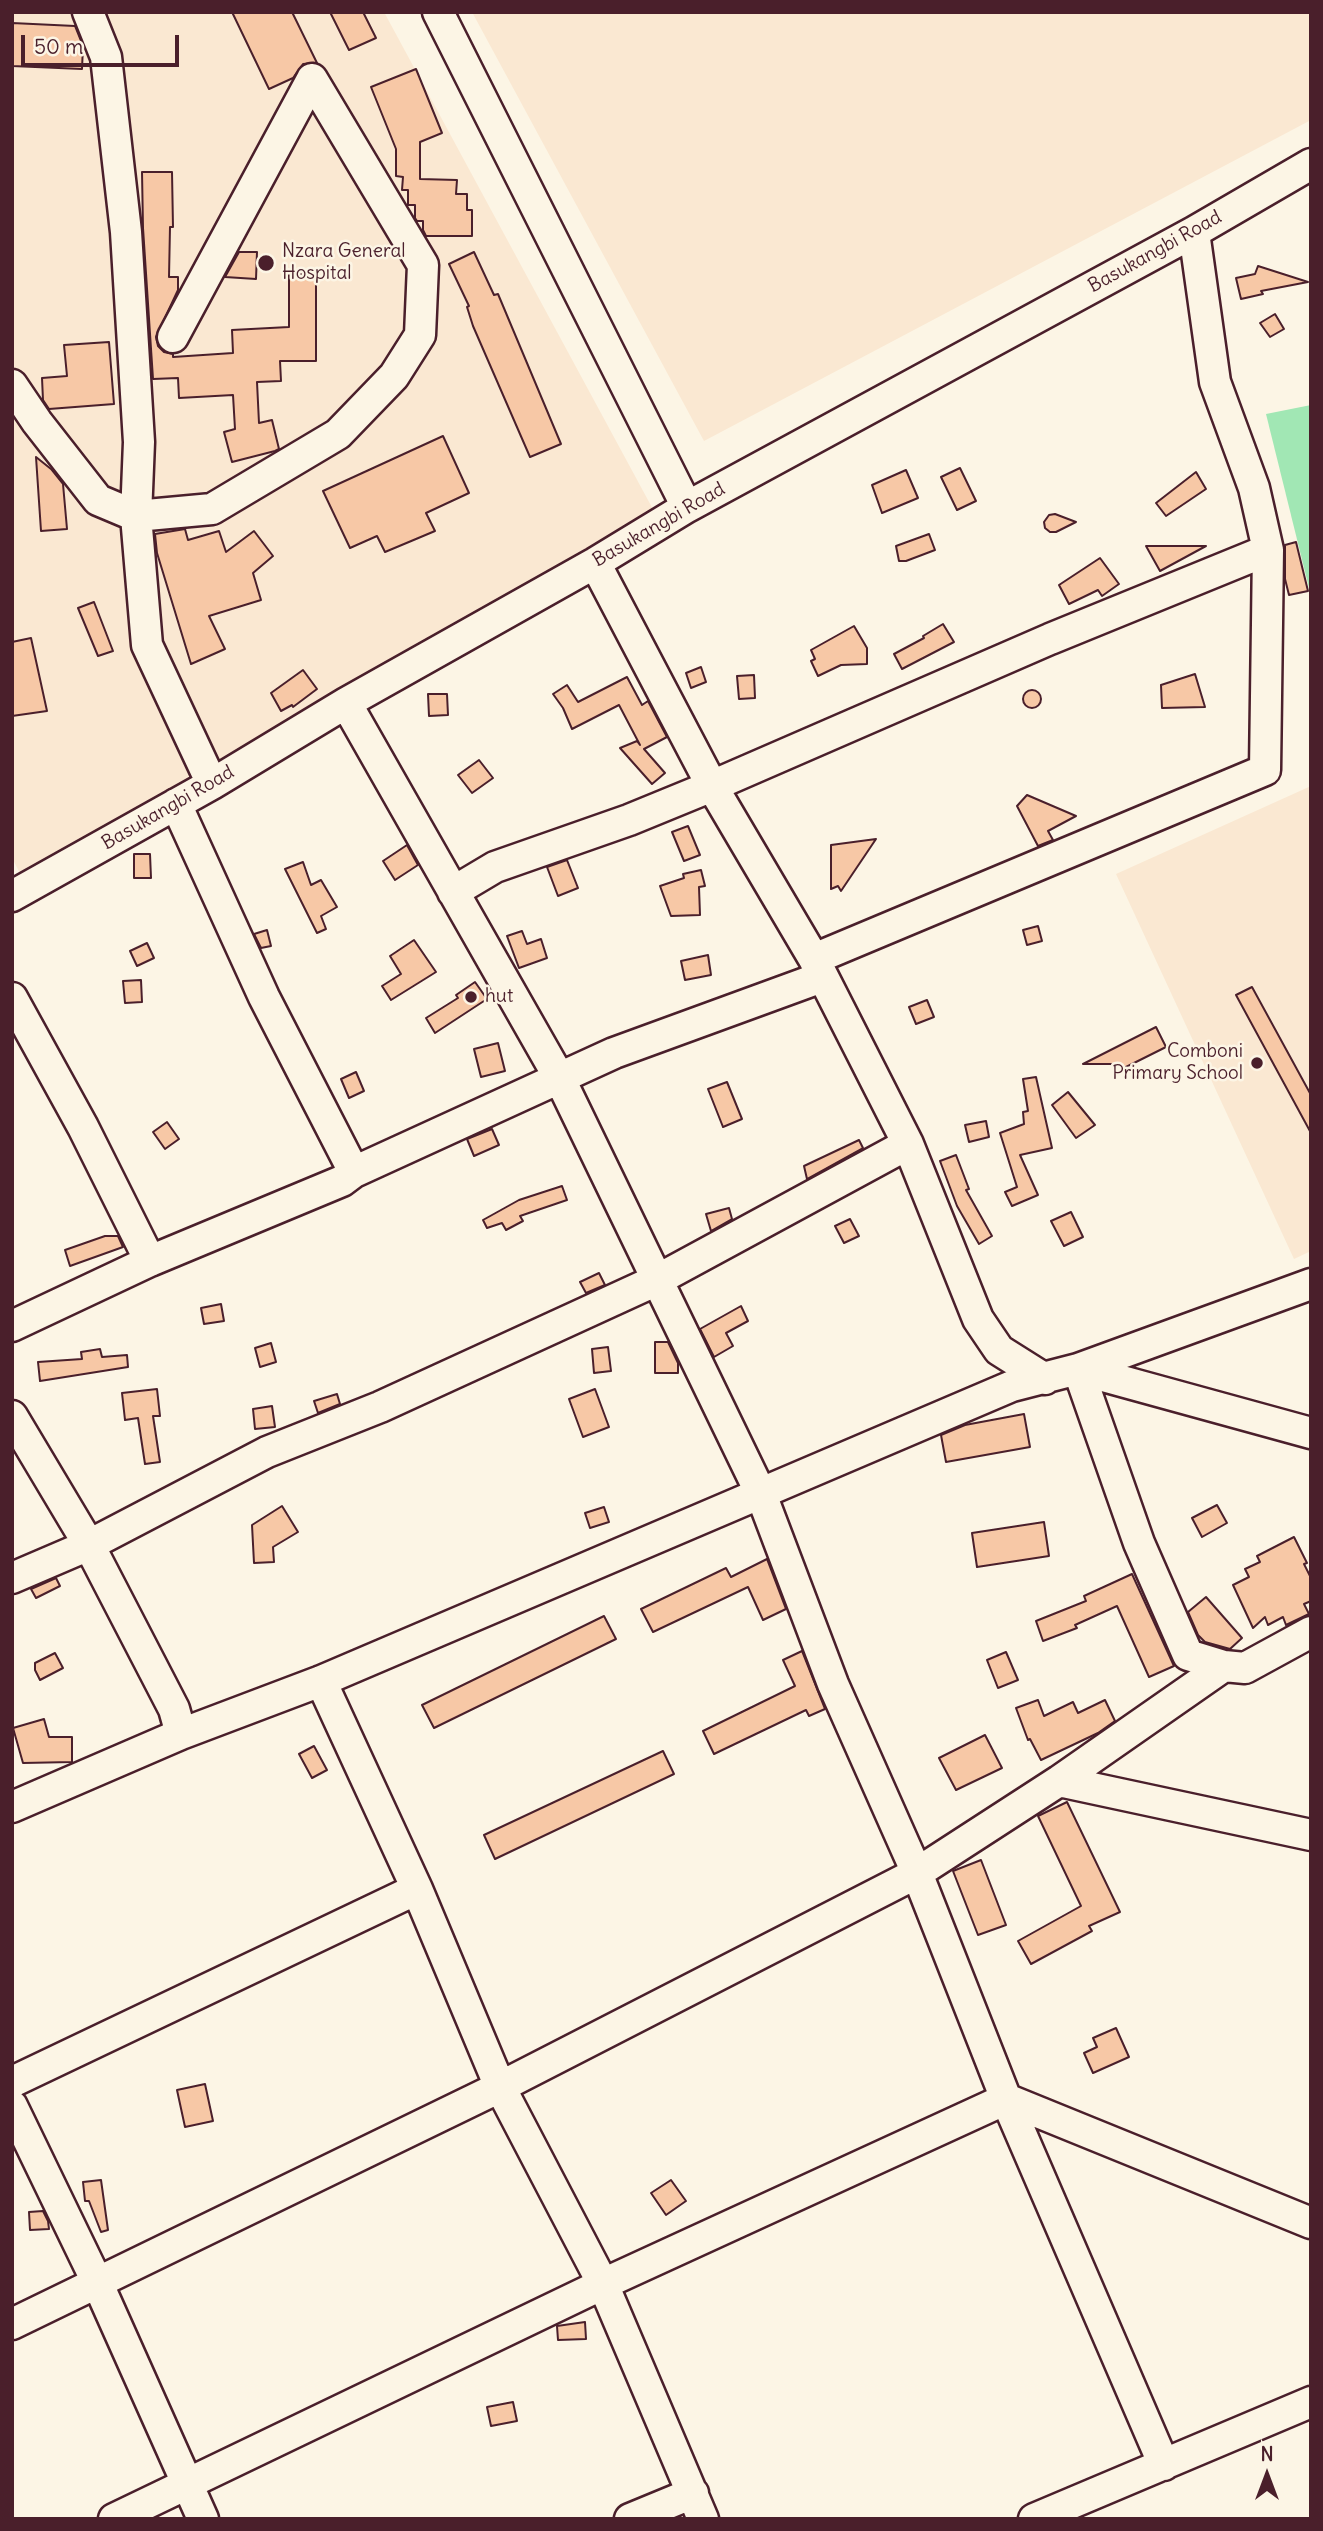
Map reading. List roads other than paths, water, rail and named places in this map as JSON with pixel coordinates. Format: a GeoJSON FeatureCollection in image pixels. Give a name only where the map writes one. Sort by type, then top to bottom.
{"type":"FeatureCollection","features":[{"type":"Feature","properties":{"kind":"street"},"geometry":{"type":"LineString","coordinates":[[88,12],[106,57],[126,232],[139,442],[136,516],[147,645],[212,784]]}},
{"type":"Feature","properties":{"kind":"street"},"geometry":{"type":"LineString","coordinates":[[438,12],[687,507]]}},
{"type":"Feature","properties":{"kind":"street"},"geometry":{"type":"LineString","coordinates":[[12,385],[37,422],[98,500],[136,516],[212,509],[338,434],[394,376],[420,335],[423,265],[312,79],[173,337]]}},
{"type":"Feature","properties":{"kind":"street","name":"Basukangbi Road"},"geometry":{"type":"LineString","coordinates":[[12,896],[212,784],[346,703],[595,563],[687,507],[1194,232],[1311,164]]}},
{"type":"Feature","properties":{"kind":"street"},"geometry":{"type":"LineString","coordinates":[[12,1326],[150,1261],[342,1181],[354,1172],[614,1053],[818,968],[1265,770],[1268,550],[1254,488],[1215,382],[1194,232]]}},
{"type":"Feature","properties":{"kind":"street"},"geometry":{"type":"LineString","coordinates":[[453,892],[495,867],[629,820],[712,786],[1050,639],[1268,550]]}},
{"type":"Feature","properties":{"kind":"street"},"geometry":{"type":"LineString","coordinates":[[595,563],[712,786],[818,968],[908,1144],[978,1319],[999,1350],[1045,1379]]}},
{"type":"Feature","properties":{"kind":"street"},"geometry":{"type":"LineString","coordinates":[[346,703],[560,1079],[761,1494],[833,1684],[917,1873],[1006,2099],[1164,2465]]}},
{"type":"Feature","properties":{"kind":"street"},"geometry":{"type":"LineString","coordinates":[[176,804],[264,997],[354,1172]]}},
{"type":"Feature","properties":{"kind":"street"},"geometry":{"type":"LineString","coordinates":[[12,998],[83,1127],[150,1261]]}},
{"type":"Feature","properties":{"kind":"street"},"geometry":{"type":"LineString","coordinates":[[12,1578],[89,1545],[267,1452],[380,1407],[657,1280],[908,1144]]}},
{"type":"Feature","properties":{"kind":"street"},"geometry":{"type":"LineString","coordinates":[[12,1807],[181,1734],[321,1681],[1012,1386],[1078,1369],[1311,1284]]}},
{"type":"Feature","properties":{"kind":"street"},"geometry":{"type":"LineString","coordinates":[[1078,1369],[1311,1433]]}},
{"type":"Feature","properties":{"kind":"street"},"geometry":{"type":"LineString","coordinates":[[1078,1369],[1139,1542],[1188,1655],[1224,1666],[1245,1668],[1311,1632]]}},
{"type":"Feature","properties":{"kind":"street"},"geometry":{"type":"LineString","coordinates":[[12,1416],[89,1545],[174,1709],[181,1734]]}},
{"type":"Feature","properties":{"kind":"street"},"geometry":{"type":"LineString","coordinates":[[12,2324],[500,2087],[917,1873],[1059,1781],[1224,1666]]}},
{"type":"Feature","properties":{"kind":"street"},"geometry":{"type":"LineString","coordinates":[[321,1681],[417,1889],[500,2087],[603,2284],[698,2506],[630,2519]]}},
{"type":"Feature","properties":{"kind":"street"},"geometry":{"type":"LineString","coordinates":[[1059,1781],[1311,1835]]}},
{"type":"Feature","properties":{"kind":"street"},"geometry":{"type":"LineString","coordinates":[[12,2082],[417,1889]]}},
{"type":"Feature","properties":{"kind":"street"},"geometry":{"type":"LineString","coordinates":[[114,2519],[603,2284],[1006,2099],[1311,2223]]}},
{"type":"Feature","properties":{"kind":"street"},"geometry":{"type":"LineString","coordinates":[[12,2106],[98,2284],[203,2519]]}},
{"type":"Feature","properties":{"kind":"street"},"geometry":{"type":"LineString","coordinates":[[1034,2519],[1311,2402]]}},
{"type":"Feature","properties":{"kind":"place","name":"Nzara General Hospital"},"geometry":{"type":"Point","coordinates":[266,263]}},
{"type":"Feature","properties":{"kind":"place","name":"hut"},"geometry":{"type":"Point","coordinates":[471,997]}},
{"type":"Feature","properties":{"kind":"place","name":"Comboni Primary School"},"geometry":{"type":"Point","coordinates":[1257,1063]}}]}
